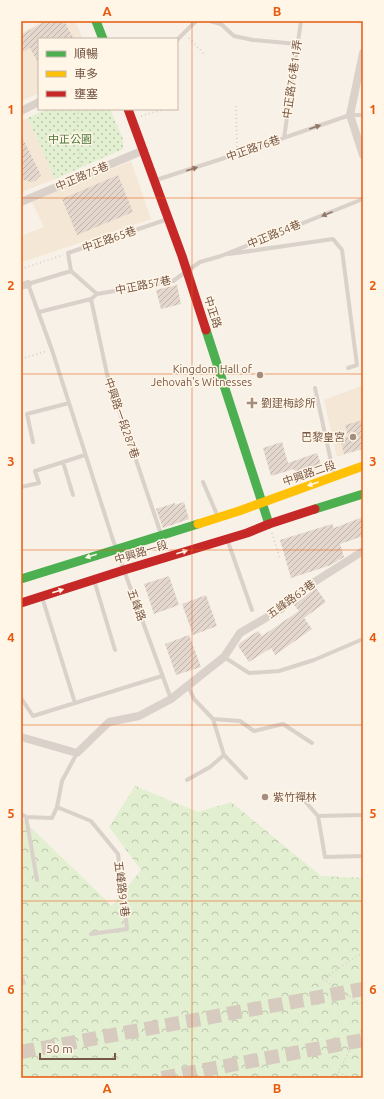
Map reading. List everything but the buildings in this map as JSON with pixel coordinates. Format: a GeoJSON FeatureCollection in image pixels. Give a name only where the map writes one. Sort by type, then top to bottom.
{"type":"FeatureCollection","features":[{"type":"Feature","properties":{"kind":"street"},"geometry":{"type":"LineString","coordinates":[[96,21],[103,38]]}},
{"type":"Feature","properties":{"kind":"street"},"geometry":{"type":"LineString","coordinates":[[363,57],[350,115],[363,155]]}},
{"type":"Feature","properties":{"kind":"street"},"geometry":{"type":"LineString","coordinates":[[21,111],[38,102]]}},
{"type":"Feature","properties":{"kind":"street","name":"中正路"},"geometry":{"type":"LineString","coordinates":[[128,110],[187,271],[269,524]]}},
{"type":"Feature","properties":{"kind":"street","name":"中正路75巷"},"geometry":{"type":"LineString","coordinates":[[21,202],[144,150]]}},
{"type":"Feature","properties":{"kind":"street","name":"中興路二段"},"geometry":{"type":"LineString","coordinates":[[262,502],[363,466]]}},
{"type":"Feature","properties":{"kind":"street"},"geometry":{"type":"LineString","coordinates":[[269,524],[363,494]]}},
{"type":"Feature","properties":{"kind":"street","name":"中興路一段"},"geometry":{"type":"LineString","coordinates":[[21,579],[262,502]]}},
{"type":"Feature","properties":{"kind":"street","name":"中興路一段"},"geometry":{"type":"LineString","coordinates":[[21,603],[94,579],[227,539],[269,524]]}},
{"type":"Feature","properties":{"kind":"street","name":"五峰路63巷"},"geometry":{"type":"LineString","coordinates":[[171,699],[224,658],[240,633],[281,609],[308,586],[363,551]]}},
{"type":"Feature","properties":{"kind":"street"},"geometry":{"type":"LineString","coordinates":[[21,737],[77,753],[109,722],[139,716],[171,699]]}},
{"type":"Feature","properties":{"kind":"lane"},"geometry":{"type":"LineString","coordinates":[[178,39],[196,21]]}},
{"type":"Feature","properties":{"kind":"lane"},"geometry":{"type":"LineString","coordinates":[[210,21],[222,23],[234,36],[253,40],[297,44]]}},
{"type":"Feature","properties":{"kind":"lane","name":"中正路76巷11弄"},"geometry":{"type":"LineString","coordinates":[[284,138],[300,21]]}},
{"type":"Feature","properties":{"kind":"lane","name":"中正路76巷"},"geometry":{"type":"LineString","coordinates":[[155,181],[350,115],[363,115]]}},
{"type":"Feature","properties":{"kind":"lane","name":"中正路54巷"},"geometry":{"type":"LineString","coordinates":[[187,271],[200,262],[221,256],[363,199]]}},
{"type":"Feature","properties":{"kind":"lane","name":"中正路65巷"},"geometry":{"type":"LineString","coordinates":[[71,272],[68,253],[168,219]]}},
{"type":"Feature","properties":{"kind":"lane"},"geometry":{"type":"LineString","coordinates":[[221,256],[333,239],[342,250],[357,365],[348,368]]}},
{"type":"Feature","properties":{"kind":"lane","name":"中正路57巷"},"geometry":{"type":"LineString","coordinates":[[97,294],[173,281],[187,271]]}},
{"type":"Feature","properties":{"kind":"lane"},"geometry":{"type":"LineString","coordinates":[[25,285],[71,272],[97,294],[91,299],[39,312]]}},
{"type":"Feature","properties":{"kind":"lane","name":"五峰路"},"geometry":{"type":"LineString","coordinates":[[25,285],[39,312],[116,549],[171,699]]}},
{"type":"Feature","properties":{"kind":"lane","name":"中興路一段287巷"},"geometry":{"type":"LineString","coordinates":[[91,299],[106,374],[161,535]]}},
{"type":"Feature","properties":{"kind":"lane"},"geometry":{"type":"LineString","coordinates":[[314,388],[334,477]]}},
{"type":"Feature","properties":{"kind":"lane"},"geometry":{"type":"LineString","coordinates":[[32,442],[27,414],[69,403]]}},
{"type":"Feature","properties":{"kind":"lane"},"geometry":{"type":"LineString","coordinates":[[21,487],[39,483],[35,471],[85,455]]}},
{"type":"Feature","properties":{"kind":"lane"},"geometry":{"type":"LineString","coordinates":[[63,462],[73,495]]}},
{"type":"Feature","properties":{"kind":"lane"},"geometry":{"type":"LineString","coordinates":[[203,482],[218,517]]}},
{"type":"Feature","properties":{"kind":"lane"},"geometry":{"type":"LineString","coordinates":[[227,539],[252,610]]}},
{"type":"Feature","properties":{"kind":"lane"},"geometry":{"type":"LineString","coordinates":[[94,579],[115,650]]}},
{"type":"Feature","properties":{"kind":"lane"},"geometry":{"type":"LineString","coordinates":[[42,596],[75,703]]}},
{"type":"Feature","properties":{"kind":"lane"},"geometry":{"type":"LineString","coordinates":[[224,658],[250,673],[279,671],[314,660],[363,639]]}},
{"type":"Feature","properties":{"kind":"lane"},"geometry":{"type":"LineString","coordinates":[[21,698],[32,716],[162,676]]}},
{"type":"Feature","properties":{"kind":"lane"},"geometry":{"type":"LineString","coordinates":[[188,686],[194,699],[213,719],[224,755],[246,778]]}},
{"type":"Feature","properties":{"kind":"lane"},"geometry":{"type":"LineString","coordinates":[[213,719],[240,721],[254,731],[283,724],[312,744]]}},
{"type":"Feature","properties":{"kind":"lane"},"geometry":{"type":"LineString","coordinates":[[21,814],[26,816],[52,818],[57,807],[62,781],[77,753]]}},
{"type":"Feature","properties":{"kind":"lane"},"geometry":{"type":"LineString","coordinates":[[187,780],[210,767],[224,755]]}},
{"type":"Feature","properties":{"kind":"lane"},"geometry":{"type":"LineString","coordinates":[[303,799],[318,816],[325,857],[363,856]]}},
{"type":"Feature","properties":{"kind":"lane","name":"五峰路91巷"},"geometry":{"type":"LineString","coordinates":[[57,807],[91,821],[118,854],[127,929],[91,934]]}},
{"type":"Feature","properties":{"kind":"lane"},"geometry":{"type":"LineString","coordinates":[[318,816],[363,815]]}},
{"type":"Feature","properties":{"kind":"lane"},"geometry":{"type":"LineString","coordinates":[[26,816],[37,880]]}},
{"type":"Feature","properties":{"kind":"lane"},"geometry":{"type":"LineString","coordinates":[[21,976],[24,983]]}},
{"type":"Feature","properties":{"kind":"path"},"geometry":{"type":"LineString","coordinates":[[184,32],[205,55]]}},
{"type":"Feature","properties":{"kind":"path"},"geometry":{"type":"LineString","coordinates":[[236,106],[237,154]]}},
{"type":"Feature","properties":{"kind":"path"},"geometry":{"type":"LineString","coordinates":[[78,110],[77,131],[83,175]]}},
{"type":"Feature","properties":{"kind":"path"},"geometry":{"type":"LineString","coordinates":[[132,119],[162,110]]}},
{"type":"Feature","properties":{"kind":"path"},"geometry":{"type":"LineString","coordinates":[[21,269],[68,253]]}},
{"type":"Feature","properties":{"kind":"path"},"geometry":{"type":"LineString","coordinates":[[21,359],[52,350]]}},
{"type":"Feature","properties":{"kind":"path"},"geometry":{"type":"LineString","coordinates":[[269,524],[280,559]]}},
{"type":"Feature","properties":{"kind":"path"},"geometry":{"type":"LineString","coordinates":[[363,952],[323,979],[363,1004]]}},
{"type":"Feature","properties":{"kind":"path"},"geometry":{"type":"LineString","coordinates":[[350,1078],[338,1072],[363,1027]]}},
{"type":"Feature","properties":{"kind":"shaded area"},"geometry":{"type":"Polygon","coordinates":[[[43,21],[75,21],[83,38],[38,38],[38,93],[21,101],[21,33],[43,21]]]}},
{"type":"Feature","properties":{"kind":"shaded area"},"geometry":{"type":"Polygon","coordinates":[[[28,118],[55,179],[21,192],[21,121],[28,118]]]}},
{"type":"Feature","properties":{"kind":"shaded area"},"geometry":{"type":"Polygon","coordinates":[[[131,161],[151,219],[22,262],[21,236],[44,227],[32,202],[131,161]]]}},
{"type":"Feature","properties":{"kind":"shaded area","name":"巴黎皇宮"},"geometry":{"type":"Polygon","coordinates":[[[363,385],[363,449],[337,457],[324,400],[363,385]]]}},
{"type":"Feature","properties":{"kind":"green space","name":"中正公園"},"geometry":{"type":"Polygon","coordinates":[[[45,110],[110,110],[123,139],[123,149],[55,179],[28,118],[45,110]]]}},
{"type":"Feature","properties":{"kind":"green space"},"geometry":{"type":"Polygon","coordinates":[[[135,786],[198,812],[231,802],[321,876],[363,878],[363,1078],[21,1078],[21,818],[112,906],[141,870],[109,827],[135,786]]]}},
{"type":"Feature","properties":{"kind":"tunnel"},"geometry":{"type":"LineString","coordinates":[[21,1052],[363,989]]}},
{"type":"Feature","properties":{"kind":"tunnel"},"geometry":{"type":"LineString","coordinates":[[162,1078],[363,1040]]}},
{"type":"Feature","properties":{"kind":"traffic: fast"},"geometry":{"type":"LineString","coordinates":[[96,21],[103,38]]}},
{"type":"Feature","properties":{"kind":"traffic: fast"},"geometry":{"type":"LineString","coordinates":[[206,330],[269,524]]}},
{"type":"Feature","properties":{"kind":"traffic: fast"},"geometry":{"type":"LineString","coordinates":[[315,509],[363,494]]}},
{"type":"Feature","properties":{"kind":"traffic: fast"},"geometry":{"type":"LineString","coordinates":[[21,579],[198,524]]}},
{"type":"Feature","properties":{"kind":"traffic: slow"},"geometry":{"type":"LineString","coordinates":[[198,524],[239,511],[363,466]]}},
{"type":"Feature","properties":{"kind":"traffic: jam"},"geometry":{"type":"LineString","coordinates":[[128,110],[182,256],[206,330]]}},
{"type":"Feature","properties":{"kind":"traffic: jam"},"geometry":{"type":"LineString","coordinates":[[21,603],[247,533],[315,509]]}},
{"type":"Feature","properties":{"kind":"place","name":"Kingdom Hall of Jehovah's Witnesses"},"geometry":{"type":"Point","coordinates":[260,375]}},
{"type":"Feature","properties":{"kind":"place","name":"劉建梅診所"},"geometry":{"type":"Point","coordinates":[252,403]}},
{"type":"Feature","properties":{"kind":"place","name":"巴黎皇宮"},"geometry":{"type":"Point","coordinates":[353,437]}},
{"type":"Feature","properties":{"kind":"place","name":"紫竹禪林"},"geometry":{"type":"Point","coordinates":[265,797]}}]}
